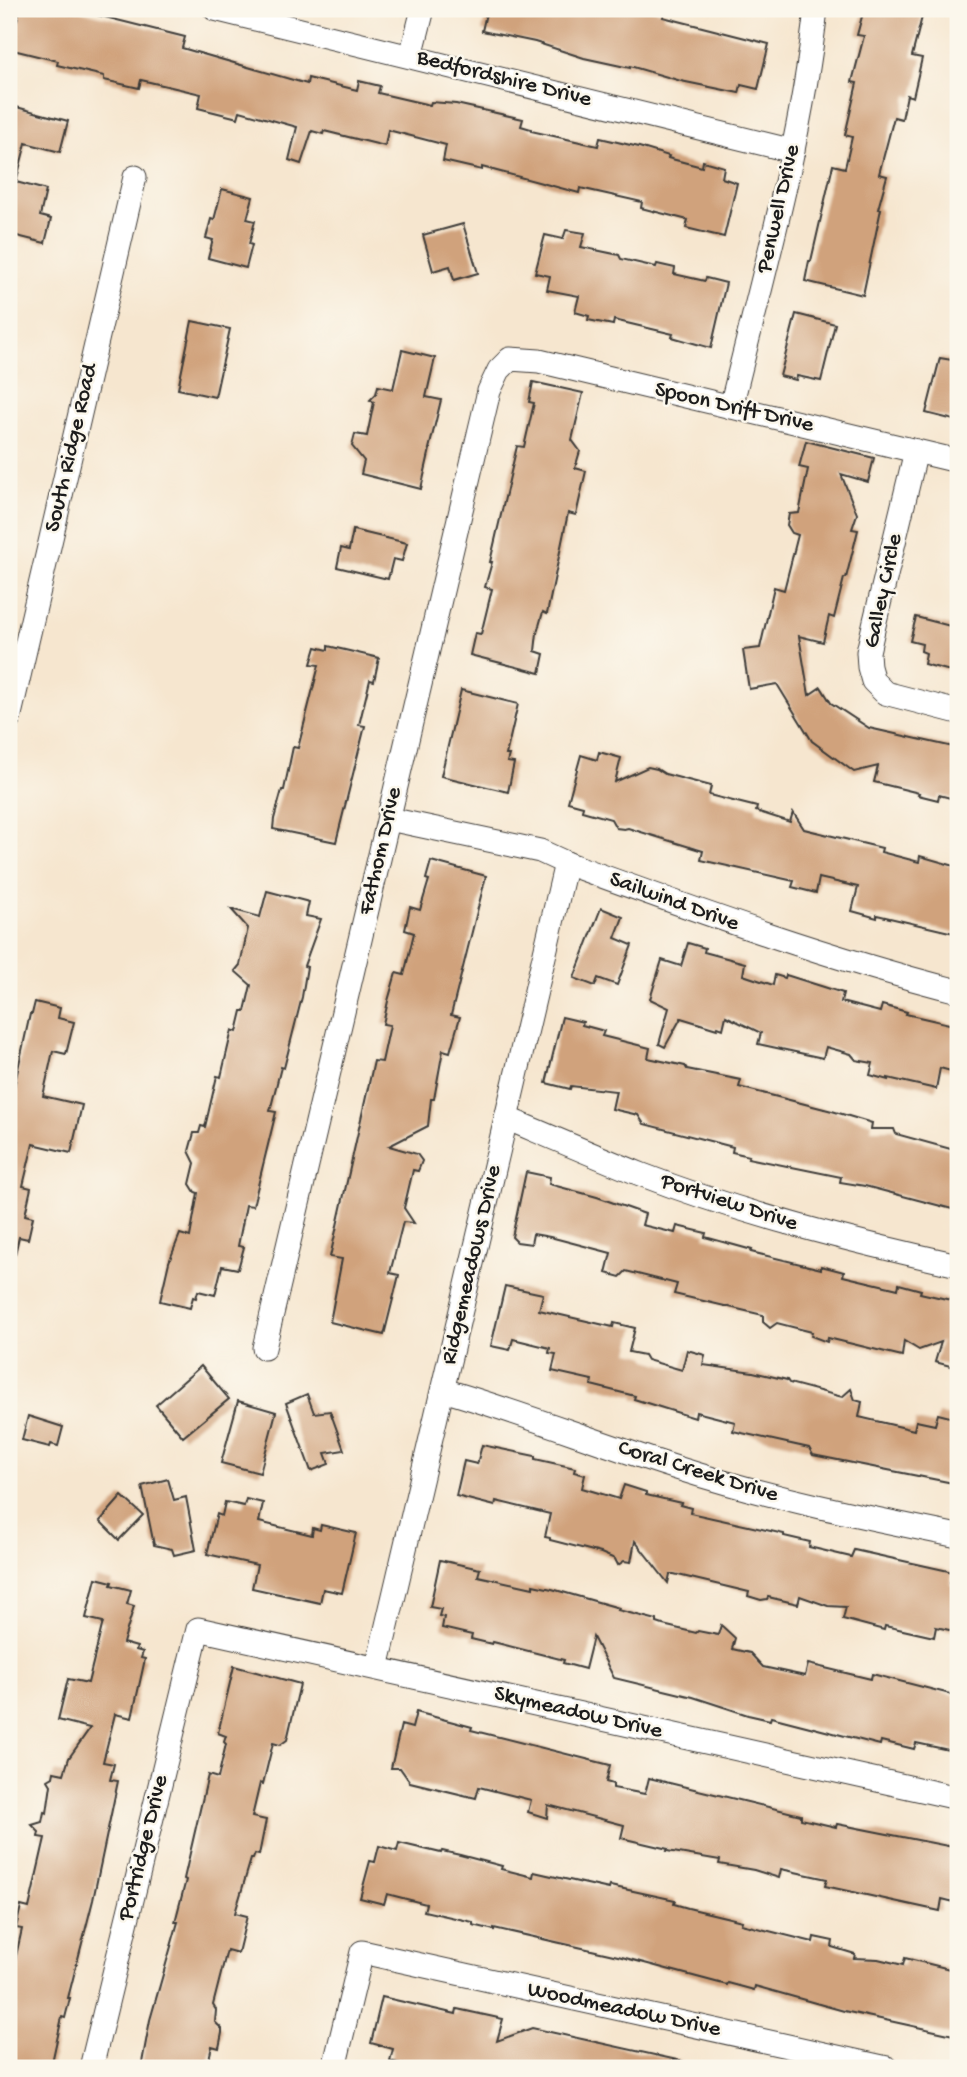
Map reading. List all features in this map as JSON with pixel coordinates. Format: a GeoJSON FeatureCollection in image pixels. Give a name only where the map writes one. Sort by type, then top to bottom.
{"type":"FeatureCollection","features":[{"type":"Feature","properties":{"kind":"street","name":"Bedfordshire Drive"},"geometry":{"type":"LineString","coordinates":[[215,9],[793,151]]}},
{"type":"Feature","properties":{"kind":"street"},"geometry":{"type":"LineString","coordinates":[[411,55],[423,9]]}},
{"type":"Feature","properties":{"kind":"street","name":"Penwell Drive"},"geometry":{"type":"LineString","coordinates":[[731,407],[793,151],[810,62],[816,9]]}},
{"type":"Feature","properties":{"kind":"street","name":"South Ridge Road"},"geometry":{"type":"LineString","coordinates":[[9,719],[135,177]]}},
{"type":"Feature","properties":{"kind":"street","name":"Spoon Drift Drive"},"geometry":{"type":"LineString","coordinates":[[510,359],[539,361],[958,461]]}},
{"type":"Feature","properties":{"kind":"street","name":"Fathom Drive"},"geometry":{"type":"LineString","coordinates":[[264,1349],[489,391],[499,370],[510,359]]}},
{"type":"Feature","properties":{"kind":"street","name":"Galley Circle"},"geometry":{"type":"LineString","coordinates":[[916,451],[875,621],[869,667],[873,681],[885,693],[958,712]]}},
{"type":"Feature","properties":{"kind":"street","name":"Sailwind Drive"},"geometry":{"type":"LineString","coordinates":[[389,819],[540,851],[566,863],[794,944],[888,973],[958,990]]}},
{"type":"Feature","properties":{"kind":"street","name":"Ridgemeadows Drive"},"geometry":{"type":"LineString","coordinates":[[377,1668],[566,863]]}},
{"type":"Feature","properties":{"kind":"street","name":"Portview Drive"},"geometry":{"type":"LineString","coordinates":[[506,1118],[641,1174],[718,1200],[870,1245],[958,1265]]}},
{"type":"Feature","properties":{"kind":"street","name":"Coral Creek Drive"},"geometry":{"type":"LineString","coordinates":[[443,1390],[750,1490],[830,1510],[958,1536]]}},
{"type":"Feature","properties":{"kind":"street","name":"Skymeadow Drive"},"geometry":{"type":"LineString","coordinates":[[198,1629],[958,1798]]}},
{"type":"Feature","properties":{"kind":"street","name":"Portridge Drive"},"geometry":{"type":"LineString","coordinates":[[91,2068],[198,1629]]}},
{"type":"Feature","properties":{"kind":"street","name":"Woodmeadow Drive"},"geometry":{"type":"LineString","coordinates":[[334,2068],[362,1952],[887,2068]]}},
{"type":"Feature","properties":{"kind":"building"},"geometry":{"type":"Polygon","coordinates":[[[20,9],[73,9],[185,37],[182,48],[307,84],[308,78],[357,90],[359,81],[380,86],[378,93],[430,105],[431,102],[456,104],[523,119],[521,126],[531,131],[598,146],[600,138],[702,167],[703,161],[724,167],[722,178],[737,183],[724,237],[686,228],[688,220],[641,208],[642,202],[580,188],[579,193],[482,167],[482,170],[443,161],[446,145],[388,130],[385,146],[324,131],[323,134],[312,131],[301,164],[289,160],[297,127],[240,111],[238,118],[198,108],[201,94],[141,80],[139,88],[104,80],[104,76],[57,65],[58,61],[9,49],[20,9]]]}},
{"type":"Feature","properties":{"kind":"building"},"geometry":{"type":"Polygon","coordinates":[[[487,9],[651,9],[665,12],[663,17],[769,44],[758,89],[741,85],[739,93],[681,81],[630,66],[584,58],[535,42],[482,31],[487,9]]]}},
{"type":"Feature","properties":{"kind":"building"},"geometry":{"type":"Polygon","coordinates":[[[864,9],[924,9],[912,56],[922,58],[913,97],[907,95],[902,119],[894,117],[879,174],[887,176],[878,209],[881,209],[863,295],[805,281],[833,165],[845,168],[852,137],[845,135],[857,83],[852,82],[864,36],[857,35],[864,9]]]}},
{"type":"Feature","properties":{"kind":"building"},"geometry":{"type":"Polygon","coordinates":[[[9,105],[68,121],[60,152],[26,143],[16,182],[46,190],[40,216],[51,219],[45,243],[9,234],[9,105]]]}},
{"type":"Feature","properties":{"kind":"building"},"geometry":{"type":"Polygon","coordinates":[[[222,189],[253,197],[247,219],[255,221],[246,268],[208,258],[213,240],[206,238],[222,189]]]}},
{"type":"Feature","properties":{"kind":"building"},"geometry":{"type":"Polygon","coordinates":[[[463,224],[478,273],[454,280],[450,266],[433,271],[423,235],[463,224]]]}},
{"type":"Feature","properties":{"kind":"building"},"geometry":{"type":"Polygon","coordinates":[[[566,230],[585,233],[581,247],[656,267],[657,264],[675,268],[674,274],[726,283],[711,348],[672,337],[673,334],[614,320],[613,325],[588,320],[589,316],[575,312],[579,296],[547,290],[550,276],[535,273],[545,235],[563,239],[566,230]]]}},
{"type":"Feature","properties":{"kind":"building"},"geometry":{"type":"Polygon","coordinates":[[[796,314],[835,324],[821,381],[780,376],[796,314]]]}},
{"type":"Feature","properties":{"kind":"building"},"geometry":{"type":"Polygon","coordinates":[[[192,321],[230,329],[215,397],[178,389],[192,321]]]}},
{"type":"Feature","properties":{"kind":"building"},"geometry":{"type":"Polygon","coordinates":[[[402,350],[435,358],[426,397],[441,400],[421,489],[361,474],[364,461],[352,446],[355,434],[367,436],[374,402],[370,400],[376,394],[378,386],[393,389],[402,350]]]}},
{"type":"Feature","properties":{"kind":"building"},"geometry":{"type":"Polygon","coordinates":[[[940,358],[958,361],[958,421],[926,413],[940,358]]]}},
{"type":"Feature","properties":{"kind":"building"},"geometry":{"type":"Polygon","coordinates":[[[533,382],[583,393],[572,440],[580,451],[575,468],[586,471],[576,515],[568,513],[547,614],[543,612],[537,633],[535,651],[544,654],[540,673],[470,655],[475,633],[481,634],[492,589],[485,587],[517,446],[524,447],[534,403],[529,402],[533,382]]]}},
{"type":"Feature","properties":{"kind":"building"},"geometry":{"type":"Polygon","coordinates":[[[806,441],[874,458],[868,482],[841,474],[857,514],[852,529],[858,530],[834,618],[829,616],[823,642],[799,636],[809,695],[821,687],[831,703],[869,728],[958,748],[958,800],[939,795],[938,800],[874,782],[878,766],[854,772],[812,741],[777,684],[749,689],[743,650],[760,648],[774,587],[784,590],[798,535],[792,533],[787,525],[789,514],[799,513],[808,469],[799,467],[806,441]]]}},
{"type":"Feature","properties":{"kind":"building"},"geometry":{"type":"Polygon","coordinates":[[[353,530],[407,543],[402,561],[393,559],[388,579],[337,567],[341,548],[349,550],[353,530]]]}},
{"type":"Feature","properties":{"kind":"building"},"geometry":{"type":"Polygon","coordinates":[[[916,617],[958,628],[958,673],[924,664],[926,653],[921,651],[922,644],[910,641],[916,617]]]}},
{"type":"Feature","properties":{"kind":"building"},"geometry":{"type":"Polygon","coordinates":[[[328,646],[379,658],[374,681],[370,680],[359,725],[365,726],[336,842],[273,829],[293,747],[298,748],[319,665],[311,664],[316,647],[328,650],[328,646]]]}},
{"type":"Feature","properties":{"kind":"building"},"geometry":{"type":"Polygon","coordinates":[[[461,690],[518,704],[506,755],[509,755],[507,762],[514,763],[508,792],[441,776],[461,690]]]}},
{"type":"Feature","properties":{"kind":"building"},"geometry":{"type":"Polygon","coordinates":[[[599,752],[621,758],[615,782],[648,767],[657,769],[665,774],[711,786],[709,795],[757,807],[756,811],[790,822],[793,812],[804,829],[882,848],[881,852],[919,862],[920,856],[958,867],[958,934],[852,911],[858,887],[819,878],[816,893],[792,887],[794,881],[701,860],[703,851],[628,828],[616,828],[611,819],[582,811],[583,806],[568,802],[581,755],[597,760],[599,752]]]}},
{"type":"Feature","properties":{"kind":"building"},"geometry":{"type":"Polygon","coordinates":[[[431,861],[486,876],[451,1015],[460,1017],[450,1052],[443,1050],[434,1099],[431,1099],[428,1126],[389,1146],[417,1154],[422,1161],[418,1171],[413,1170],[404,1208],[414,1223],[403,1222],[390,1273],[399,1275],[384,1335],[330,1322],[342,1259],[330,1257],[374,1061],[382,1062],[390,1025],[383,1024],[388,1001],[396,973],[404,975],[414,933],[405,930],[410,907],[420,910],[429,880],[426,879],[431,861]]]}},
{"type":"Feature","properties":{"kind":"building"},"geometry":{"type":"Polygon","coordinates":[[[267,891],[309,902],[306,916],[321,919],[304,966],[307,967],[302,997],[270,1111],[276,1112],[253,1206],[246,1205],[238,1246],[244,1247],[238,1269],[222,1266],[215,1295],[198,1291],[190,1308],[160,1301],[169,1262],[180,1234],[190,1237],[198,1193],[190,1184],[195,1163],[189,1151],[194,1133],[199,1133],[201,1126],[205,1127],[217,1076],[221,1077],[232,1030],[237,1032],[251,985],[235,971],[240,965],[248,928],[231,909],[260,917],[267,891]]]}},
{"type":"Feature","properties":{"kind":"building"},"geometry":{"type":"Polygon","coordinates":[[[601,908],[623,917],[615,938],[632,945],[617,985],[598,978],[595,986],[574,978],[601,908]]]}},
{"type":"Feature","properties":{"kind":"building"},"geometry":{"type":"Polygon","coordinates":[[[688,943],[705,948],[704,952],[745,963],[743,975],[773,985],[775,975],[785,978],[786,975],[843,993],[841,1002],[880,1012],[882,1005],[907,1012],[906,1014],[958,1026],[958,1073],[940,1068],[936,1089],[888,1080],[870,1075],[873,1063],[856,1060],[851,1054],[826,1047],[823,1058],[758,1044],[761,1033],[726,1016],[723,1029],[681,1018],[665,1047],[659,1044],[669,1008],[650,999],[662,960],[681,966],[688,943]]]}},
{"type":"Feature","properties":{"kind":"building"},"geometry":{"type":"Polygon","coordinates":[[[35,1002],[60,1008],[58,1018],[74,1022],[66,1054],[53,1051],[43,1096],[82,1105],[71,1153],[33,1144],[23,1186],[31,1188],[25,1215],[33,1217],[28,1239],[19,1237],[15,1254],[9,1253],[9,1110],[35,1002]]]}},
{"type":"Feature","properties":{"kind":"building"},"geometry":{"type":"Polygon","coordinates":[[[562,1017],[604,1031],[602,1036],[650,1048],[648,1058],[741,1080],[739,1087],[872,1123],[871,1129],[894,1129],[896,1134],[958,1151],[956,1210],[840,1182],[841,1177],[748,1158],[749,1156],[732,1152],[733,1147],[644,1124],[638,1115],[612,1109],[616,1091],[571,1086],[570,1089],[546,1083],[562,1017]]]}},
{"type":"Feature","properties":{"kind":"building"},"geometry":{"type":"Polygon","coordinates":[[[526,1172],[550,1177],[549,1184],[645,1214],[642,1225],[675,1233],[677,1226],[706,1233],[705,1237],[752,1250],[751,1252],[844,1272],[843,1276],[898,1289],[899,1284],[921,1290],[920,1293],[951,1300],[952,1296],[958,1296],[958,1368],[935,1362],[941,1342],[919,1350],[904,1341],[902,1356],[828,1338],[827,1342],[811,1336],[812,1332],[777,1323],[770,1328],[763,1322],[763,1315],[674,1294],[677,1284],[626,1271],[620,1277],[606,1273],[611,1253],[533,1234],[531,1244],[517,1242],[512,1237],[526,1172]]]}},
{"type":"Feature","properties":{"kind":"building"},"geometry":{"type":"Polygon","coordinates":[[[505,1286],[543,1294],[539,1310],[613,1327],[614,1323],[635,1328],[629,1352],[644,1355],[647,1360],[682,1370],[687,1350],[705,1355],[703,1365],[753,1372],[842,1397],[851,1389],[855,1400],[862,1402],[859,1417],[914,1430],[916,1421],[935,1425],[938,1414],[958,1419],[958,1484],[813,1455],[809,1448],[733,1431],[735,1422],[696,1412],[695,1418],[634,1399],[635,1396],[591,1385],[592,1380],[552,1371],[556,1354],[549,1353],[550,1348],[513,1339],[510,1350],[491,1346],[505,1286]]]}},
{"type":"Feature","properties":{"kind":"building"},"geometry":{"type":"Polygon","coordinates":[[[201,1366],[229,1399],[183,1437],[156,1405],[201,1366]]]}},
{"type":"Feature","properties":{"kind":"building"},"geometry":{"type":"Polygon","coordinates":[[[307,1394],[314,1413],[330,1411],[344,1450],[325,1453],[329,1464],[311,1471],[286,1403],[307,1394]]]}},
{"type":"Feature","properties":{"kind":"building"},"geometry":{"type":"Polygon","coordinates":[[[238,1401],[276,1412],[260,1473],[221,1463],[238,1401]]]}},
{"type":"Feature","properties":{"kind":"building"},"geometry":{"type":"Polygon","coordinates":[[[28,1416],[63,1427],[58,1446],[51,1444],[50,1447],[22,1440],[28,1416]]]}},
{"type":"Feature","properties":{"kind":"building"},"geometry":{"type":"Polygon","coordinates":[[[482,1445],[575,1468],[574,1472],[585,1475],[582,1488],[619,1499],[624,1485],[646,1492],[646,1495],[681,1503],[680,1505],[691,1508],[690,1513],[784,1534],[810,1542],[809,1547],[851,1557],[854,1550],[953,1572],[950,1584],[956,1585],[955,1591],[958,1592],[958,1632],[936,1627],[934,1637],[885,1626],[884,1630],[843,1619],[846,1607],[828,1606],[800,1596],[798,1604],[768,1597],[761,1600],[748,1596],[749,1592],[674,1574],[670,1574],[668,1583],[635,1541],[631,1562],[624,1561],[618,1565],[615,1559],[601,1553],[550,1540],[545,1537],[550,1514],[496,1501],[495,1506],[456,1496],[464,1461],[477,1464],[482,1445]]]}},
{"type":"Feature","properties":{"kind":"building"},"geometry":{"type":"Polygon","coordinates":[[[168,1479],[174,1500],[186,1497],[196,1550],[174,1555],[172,1549],[154,1545],[142,1486],[168,1479]]]}},
{"type":"Feature","properties":{"kind":"building"},"geometry":{"type":"Polygon","coordinates":[[[122,1496],[143,1515],[119,1540],[100,1521],[122,1496]]]}},
{"type":"Feature","properties":{"kind":"building"},"geometry":{"type":"Polygon","coordinates":[[[246,1499],[263,1503],[259,1522],[312,1535],[313,1528],[320,1530],[321,1525],[356,1533],[342,1593],[323,1589],[320,1603],[252,1588],[257,1565],[207,1554],[217,1514],[222,1516],[225,1502],[244,1506],[246,1499]]]}},
{"type":"Feature","properties":{"kind":"building"},"geometry":{"type":"Polygon","coordinates":[[[440,1560],[480,1569],[478,1576],[533,1588],[533,1585],[552,1589],[696,1633],[698,1631],[718,1635],[721,1625],[735,1638],[732,1649],[750,1653],[763,1667],[805,1676],[808,1664],[871,1679],[872,1674],[958,1696],[958,1752],[916,1743],[914,1749],[881,1741],[880,1745],[771,1717],[770,1720],[748,1715],[693,1697],[614,1678],[593,1637],[585,1669],[563,1663],[564,1660],[471,1639],[472,1635],[442,1628],[444,1617],[439,1616],[441,1609],[430,1607],[440,1560]]]}},
{"type":"Feature","properties":{"kind":"building"},"geometry":{"type":"Polygon","coordinates":[[[96,1578],[131,1590],[127,1604],[134,1606],[123,1643],[137,1647],[136,1650],[143,1652],[141,1658],[145,1659],[132,1718],[115,1714],[103,1762],[114,1764],[110,1780],[118,1781],[93,1900],[51,2067],[40,2065],[40,2068],[9,2068],[9,1987],[22,1929],[16,1928],[21,1906],[29,1908],[45,1838],[38,1837],[39,1832],[32,1825],[42,1822],[44,1812],[47,1813],[51,1785],[48,1780],[53,1777],[54,1772],[64,1774],[69,1758],[90,1728],[58,1720],[68,1679],[88,1683],[103,1622],[86,1618],[96,1578]]]}},
{"type":"Feature","properties":{"kind":"building"},"geometry":{"type":"Polygon","coordinates":[[[234,1666],[300,1684],[287,1740],[280,1745],[273,1743],[252,1817],[266,1820],[259,1855],[255,1854],[251,1859],[235,1913],[247,1916],[238,1953],[227,1950],[213,2005],[216,2010],[215,2022],[222,2029],[219,2048],[212,2046],[207,2068],[141,2068],[150,2020],[178,1922],[175,1922],[208,1775],[218,1778],[226,1744],[226,1736],[218,1733],[234,1666]]]}},
{"type":"Feature","properties":{"kind":"building"},"geometry":{"type":"Polygon","coordinates":[[[416,1712],[472,1727],[471,1730],[610,1765],[606,1782],[613,1784],[613,1788],[645,1794],[649,1778],[801,1815],[801,1819],[836,1827],[837,1824],[958,1848],[958,1903],[942,1899],[940,1911],[825,1886],[827,1879],[781,1869],[779,1878],[754,1870],[719,1864],[720,1860],[667,1851],[668,1849],[621,1838],[624,1825],[548,1805],[547,1818],[528,1812],[531,1800],[479,1787],[476,1798],[410,1782],[400,1768],[391,1768],[401,1725],[412,1728],[416,1712]]]}},
{"type":"Feature","properties":{"kind":"building"},"geometry":{"type":"Polygon","coordinates":[[[399,1843],[460,1855],[533,1877],[534,1872],[675,1900],[674,1904],[742,1921],[741,1924],[813,1942],[814,1937],[833,1941],[832,1947],[855,1954],[854,1958],[878,1959],[903,1965],[905,1958],[958,1971],[958,2036],[844,2011],[755,1986],[754,1990],[728,1983],[727,1985],[618,1956],[473,1925],[473,1922],[424,1911],[426,1904],[387,1894],[384,1904],[360,1898],[370,1861],[375,1862],[379,1846],[397,1851],[399,1843]]]}},
{"type":"Feature","properties":{"kind":"building"},"geometry":{"type":"Polygon","coordinates":[[[382,1997],[456,2014],[457,2009],[503,2019],[497,2041],[532,2028],[682,2061],[682,2068],[417,2068],[390,2061],[393,2049],[371,2043],[382,1997]]]}}]}
